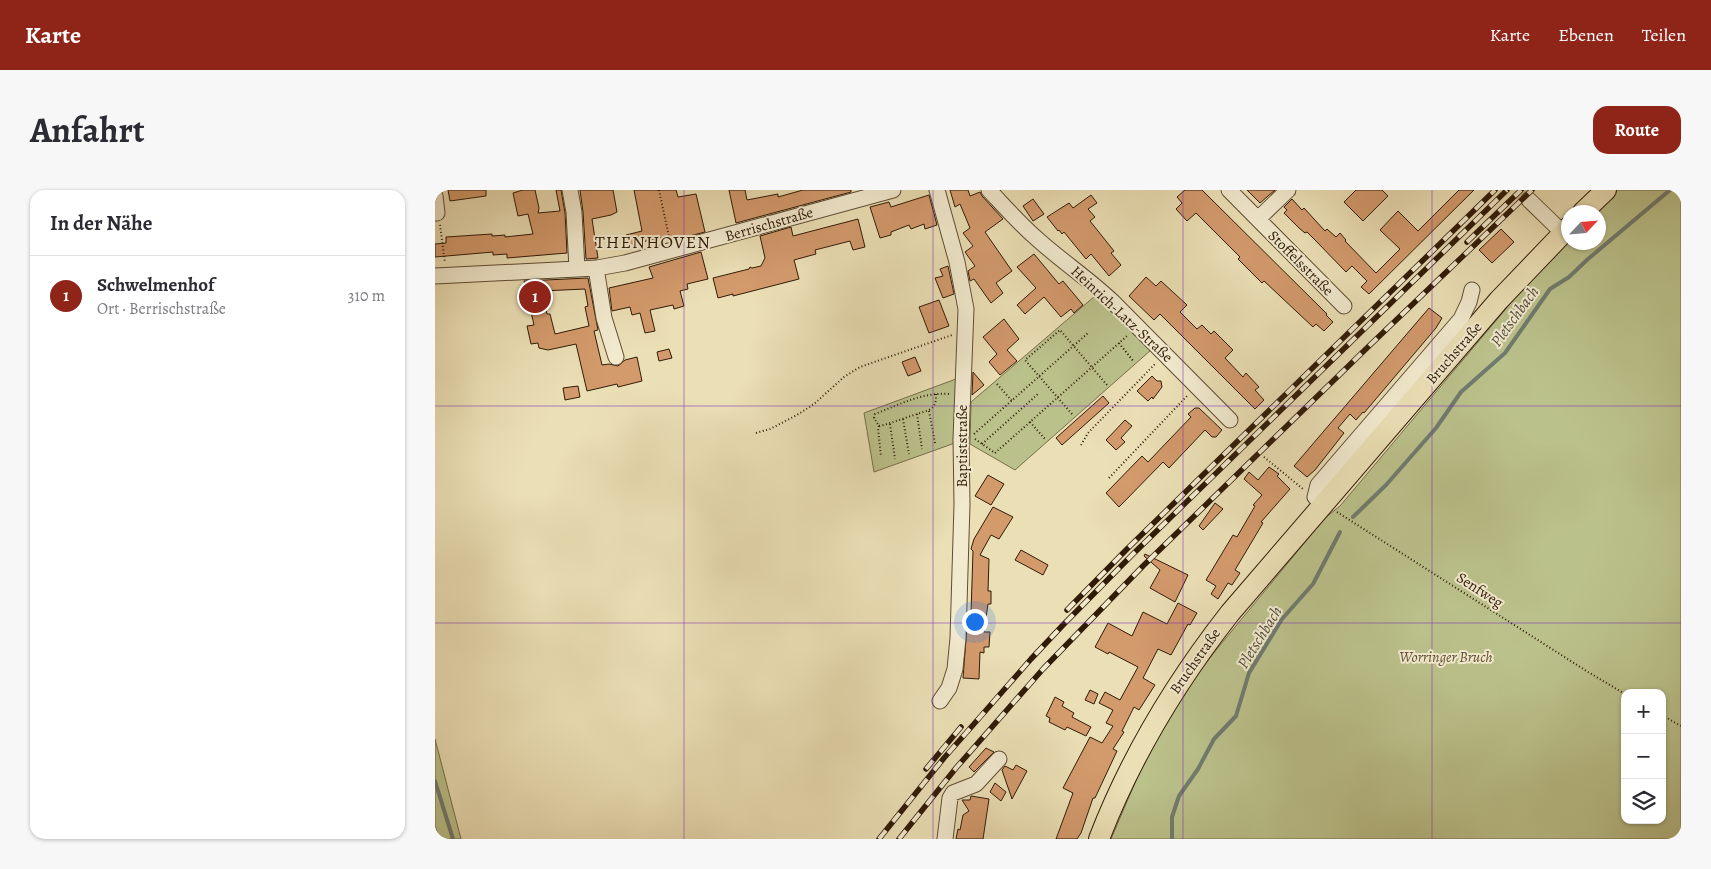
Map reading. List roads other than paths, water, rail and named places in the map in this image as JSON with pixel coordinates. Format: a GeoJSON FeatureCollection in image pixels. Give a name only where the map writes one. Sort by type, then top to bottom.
{"type":"FeatureCollection","features":[{"type":"Feature","properties":{"kind":"main road"},"geometry":{"type":"LineString","coordinates":[[1590,205],[1606,190]]}},
{"type":"Feature","properties":{"kind":"main road","name":"Bruchstraße"},"geometry":{"type":"LineString","coordinates":[[1099,839],[1122,783],[1139,750],[1180,681],[1201,650],[1320,501],[1499,300],[1561,235]]}},
{"type":"Feature","properties":{"kind":"street"},"geometry":{"type":"LineString","coordinates":[[570,190],[574,212],[577,268]]}},
{"type":"Feature","properties":{"kind":"street","name":"Berrischstraße"},"geometry":{"type":"LineString","coordinates":[[441,276],[596,268],[625,264],[893,190]]}},
{"type":"Feature","properties":{"kind":"street","name":"Baptiststraße"},"geometry":{"type":"LineString","coordinates":[[937,190],[963,290],[966,309],[961,439],[962,504],[955,670],[949,688],[940,701]]}},
{"type":"Feature","properties":{"kind":"street","name":"Heinrich-Latz-Straße"},"geometry":{"type":"LineString","coordinates":[[989,190],[1036,238],[1095,285],[1138,326],[1229,420]]}},
{"type":"Feature","properties":{"kind":"street","name":"Stoffelsstraße"},"geometry":{"type":"LineString","coordinates":[[1229,190],[1345,306]]}},
{"type":"Feature","properties":{"kind":"street","name":"Stoffelsstraße"},"geometry":{"type":"LineString","coordinates":[[1258,219],[1288,190]]}},
{"type":"Feature","properties":{"kind":"street"},"geometry":{"type":"LineString","coordinates":[[435,196],[437,213]]}},
{"type":"Feature","properties":{"kind":"street"},"geometry":{"type":"LineString","coordinates":[[1529,200],[1561,226]]}},
{"type":"Feature","properties":{"kind":"street"},"geometry":{"type":"LineString","coordinates":[[596,268],[604,318],[615,357]]}},
{"type":"Feature","properties":{"kind":"street","name":"Bruchstraße"},"geometry":{"type":"LineString","coordinates":[[1320,501],[1318,485],[1461,319],[1472,290]]}},
{"type":"Feature","properties":{"kind":"street"},"geometry":{"type":"LineString","coordinates":[[945,839],[950,798],[953,793],[976,784],[999,759]]}},
{"type":"Feature","properties":{"kind":"waterway","name":"Pletschbach"},"geometry":{"type":"LineString","coordinates":[[1353,517],[1386,485],[1436,428],[1461,392],[1505,353],[1550,289],[1569,277],[1670,190]]}},
{"type":"Feature","properties":{"kind":"waterway","name":"Pletschbach"},"geometry":{"type":"LineString","coordinates":[[1172,839],[1172,817],[1179,796],[1198,769],[1214,739],[1236,716],[1249,673],[1282,619],[1313,584],[1340,532]]}},
{"type":"Feature","properties":{"kind":"waterway","name":"Pletschbach"},"geometry":{"type":"LineString","coordinates":[[435,781],[453,839]]}},
{"type":"Feature","properties":{"kind":"tunnel"},"geometry":{"type":"LineString","coordinates":[[1518,190],[1529,200]]}},
{"type":"Feature","properties":{"kind":"railway"},"geometry":{"type":"LineString","coordinates":[[1067,610],[1127,549],[1495,190]]}},
{"type":"Feature","properties":{"kind":"railway"},"geometry":{"type":"LineString","coordinates":[[879,839],[944,758],[1063,625],[1132,555],[1507,190]]}},
{"type":"Feature","properties":{"kind":"railway"},"geometry":{"type":"LineString","coordinates":[[1467,242],[1521,190]]}},
{"type":"Feature","properties":{"kind":"railway"},"geometry":{"type":"LineString","coordinates":[[899,839],[956,768],[1043,669],[1143,566],[1532,190]]}},
{"type":"Feature","properties":{"kind":"railway"},"geometry":{"type":"LineString","coordinates":[[926,769],[961,727]]}},
{"type":"Feature","properties":{"kind":"place","name":"Schwelmenhof"},"geometry":{"type":"Point","coordinates":[535,297]}},
{"type":"Feature","properties":{"kind":"district","name":"THENHOVEN"},"geometry":{"type":"Point","coordinates":[653,242]}},
{"type":"Feature","properties":{"kind":"park label","name":"Worringer Bruch"},"geometry":{"type":"Point","coordinates":[1446,657]}}]}
